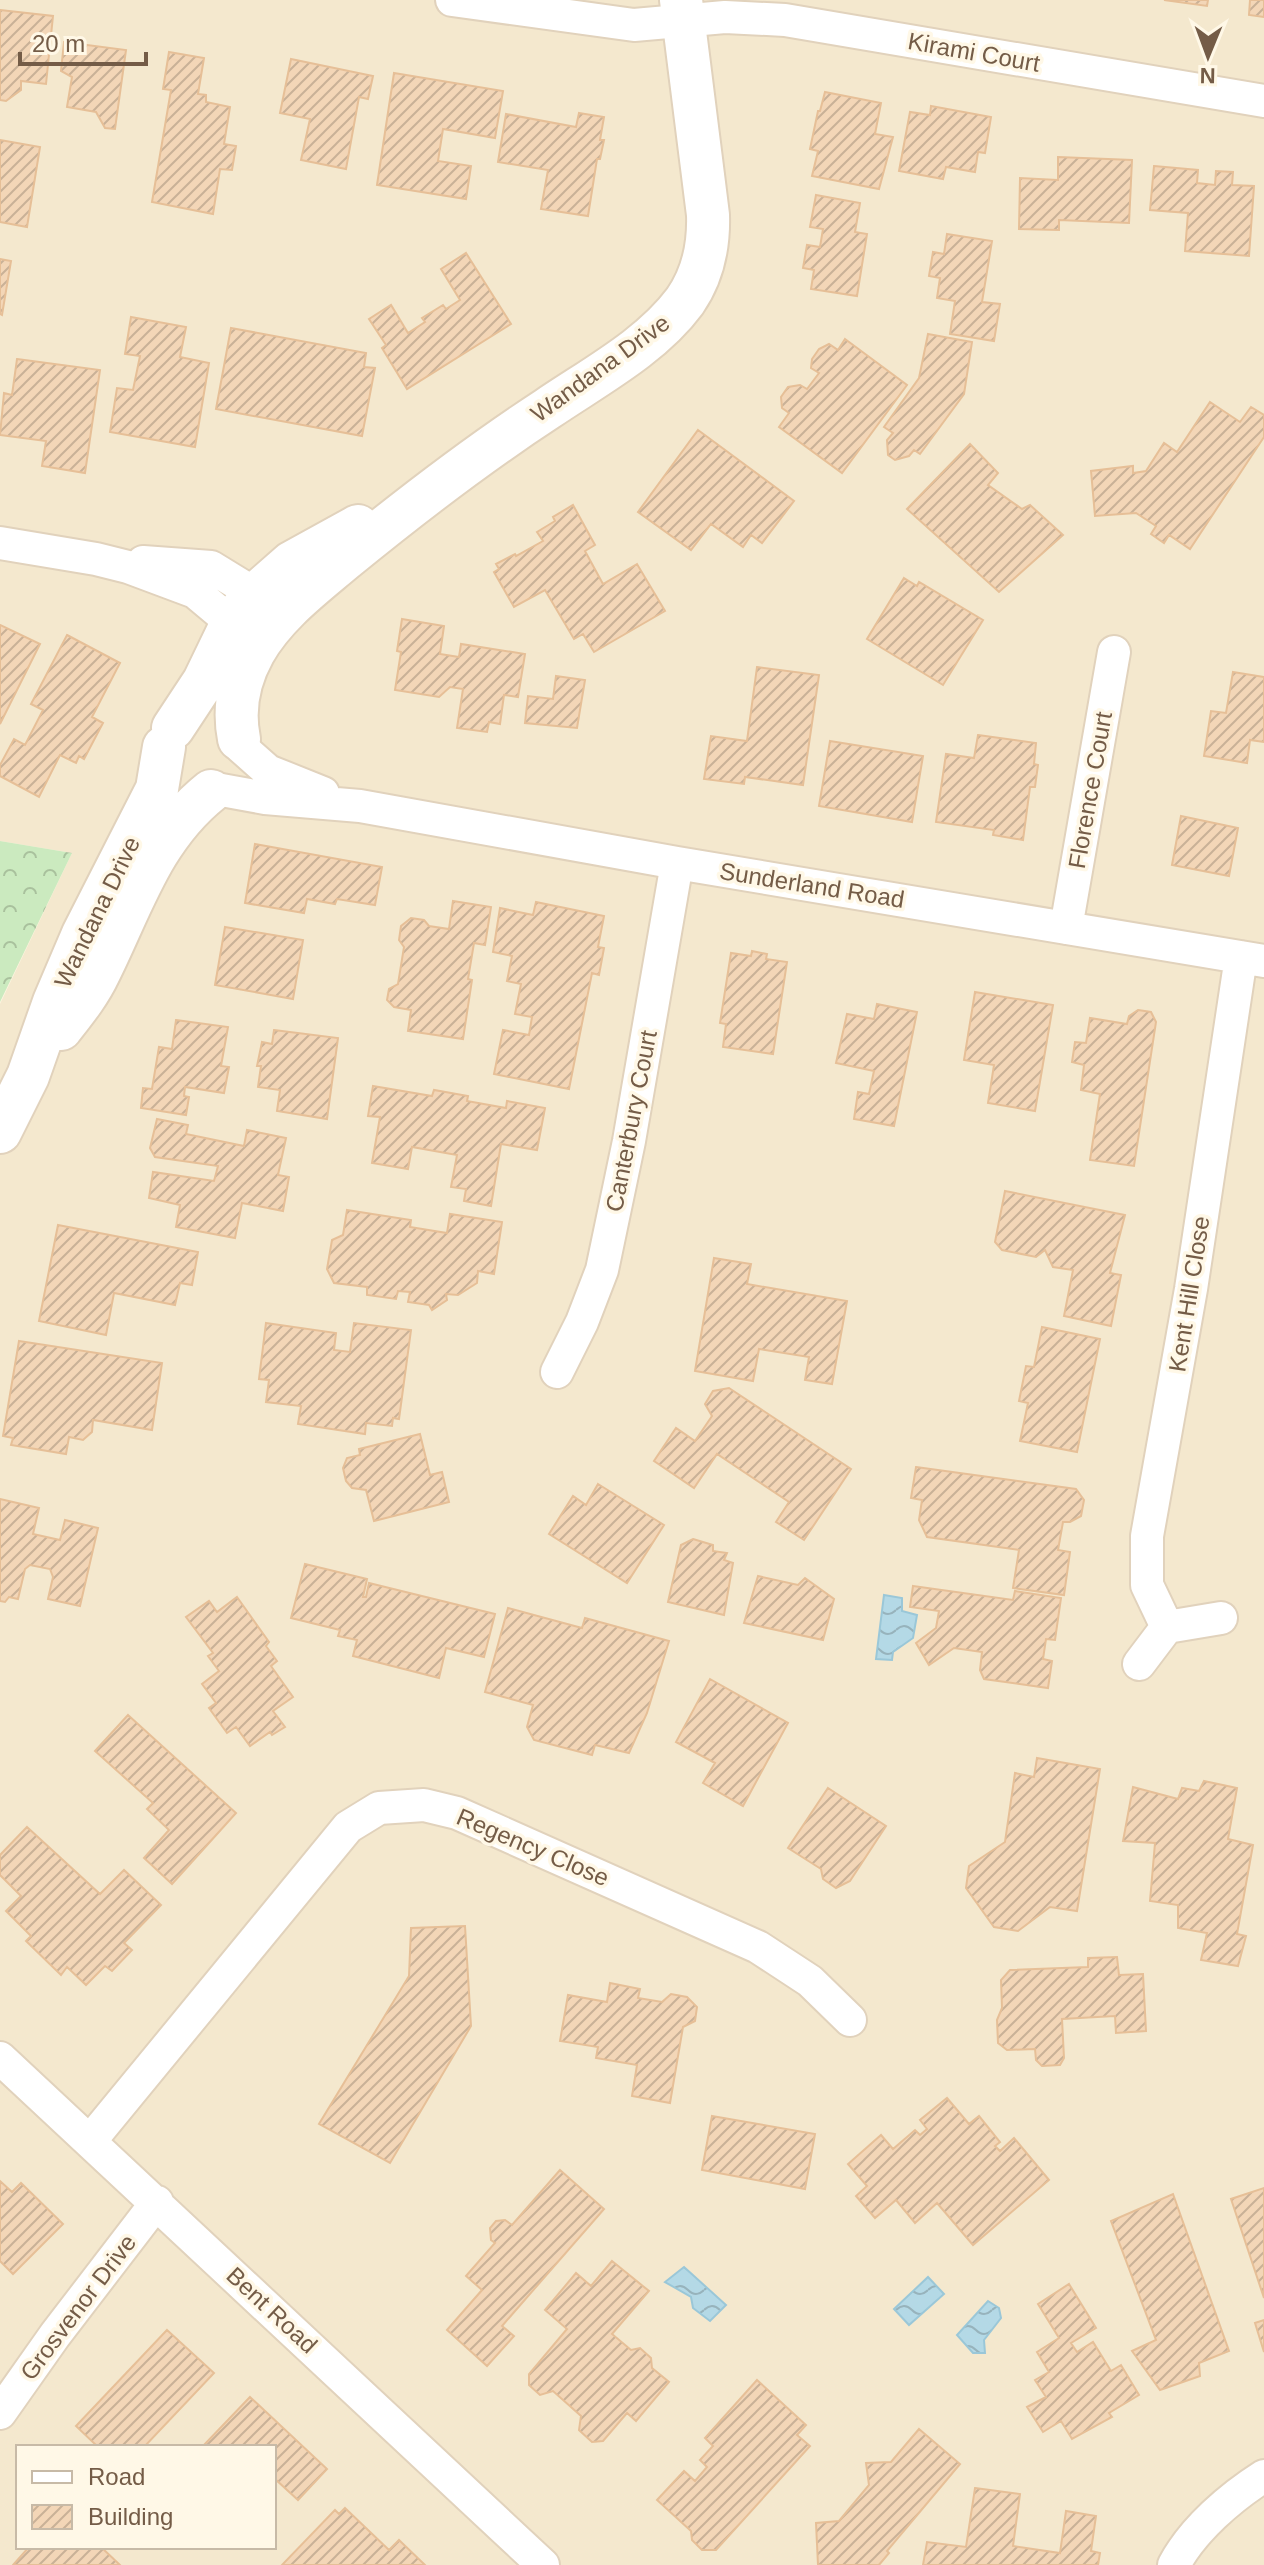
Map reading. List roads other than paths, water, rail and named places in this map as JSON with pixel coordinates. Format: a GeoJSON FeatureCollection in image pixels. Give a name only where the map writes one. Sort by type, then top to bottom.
{"type":"FeatureCollection","features":[{"type":"Feature","properties":{"kind":"street","name":"Kirami Court"},"geometry":{"type":"LineString","coordinates":[[452,0],[620,24],[656,24],[682,10],[725,17],[785,20],[1264,101]]}},
{"type":"Feature","properties":{"kind":"street","name":"Wandana Drive"},"geometry":{"type":"LineString","coordinates":[[0,1132],[28,1076],[68,967],[157,789],[168,737],[252,615],[302,556],[457,470],[642,344],[675,313],[695,284],[707,249],[708,215],[682,10]]}},
{"type":"Feature","properties":{"kind":"street"},"geometry":{"type":"LineString","coordinates":[[0,543],[128,567],[252,615]]}},
{"type":"Feature","properties":{"kind":"street","name":"Wandana Drive"},"geometry":{"type":"LineString","coordinates":[[28,1076],[92,985],[164,841],[183,815],[227,783],[238,771],[240,743],[236,712],[244,674],[254,651],[252,615]]}},
{"type":"Feature","properties":{"kind":"street","name":"Florence Court"},"geometry":{"type":"LineString","coordinates":[[1066,928],[1114,652]]}},
{"type":"Feature","properties":{"kind":"street"},"geometry":{"type":"LineString","coordinates":[[214,790],[189,790],[180,785],[166,768],[168,737],[191,716],[209,715],[224,721],[240,743]]}},
{"type":"Feature","properties":{"kind":"street","name":"Sunderland Road"},"geometry":{"type":"LineString","coordinates":[[240,743],[268,771],[360,806]]}},
{"type":"Feature","properties":{"kind":"street","name":"Sunderland Road"},"geometry":{"type":"LineString","coordinates":[[214,790],[360,806],[677,863],[1252,959]]}},
{"type":"Feature","properties":{"kind":"street","name":"Canterbury Court"},"geometry":{"type":"LineString","coordinates":[[557,1372],[582,1322],[602,1270],[629,1141],[677,863]]}},
{"type":"Feature","properties":{"kind":"street","name":"Kent Hill Close"},"geometry":{"type":"LineString","coordinates":[[1167,1627],[1147,1585],[1147,1536],[1252,959]]}},
{"type":"Feature","properties":{"kind":"street"},"geometry":{"type":"LineString","coordinates":[[1139,1664],[1167,1627],[1221,1618]]}},
{"type":"Feature","properties":{"kind":"street","name":"Regency Close"},"geometry":{"type":"LineString","coordinates":[[90,2141],[348,1827],[379,1808],[424,1805],[457,1813],[758,1947],[810,1981],[850,2020]]}},
{"type":"Feature","properties":{"kind":"street","name":"Bent Road"},"geometry":{"type":"LineString","coordinates":[[0,2058],[543,2565]]}},
{"type":"Feature","properties":{"kind":"street","name":"Grosvenor Drive"},"geometry":{"type":"LineString","coordinates":[[0,2413],[55,2335],[157,2202]]}},
{"type":"Feature","properties":{"kind":"street"},"geometry":{"type":"LineString","coordinates":[[1174,2565],[1202,2528],[1228,2503],[1264,2476]]}},
{"type":"Feature","properties":{"kind":"water"},"geometry":{"type":"Polygon","coordinates":[[[884,1595],[902,1598],[902,1611],[917,1615],[913,1638],[893,1652],[892,1660],[876,1659],[884,1595]]]}},
{"type":"Feature","properties":{"kind":"water"},"geometry":{"type":"Polygon","coordinates":[[[684,2267],[726,2305],[710,2321],[693,2308],[691,2297],[665,2282],[684,2267]]]}},
{"type":"Feature","properties":{"kind":"water"},"geometry":{"type":"Polygon","coordinates":[[[928,2277],[944,2294],[909,2325],[894,2309],[928,2277]]]}},
{"type":"Feature","properties":{"kind":"water"},"geometry":{"type":"Polygon","coordinates":[[[988,2301],[999,2308],[1001,2318],[984,2340],[985,2353],[973,2353],[957,2335],[988,2301]]]}}]}
